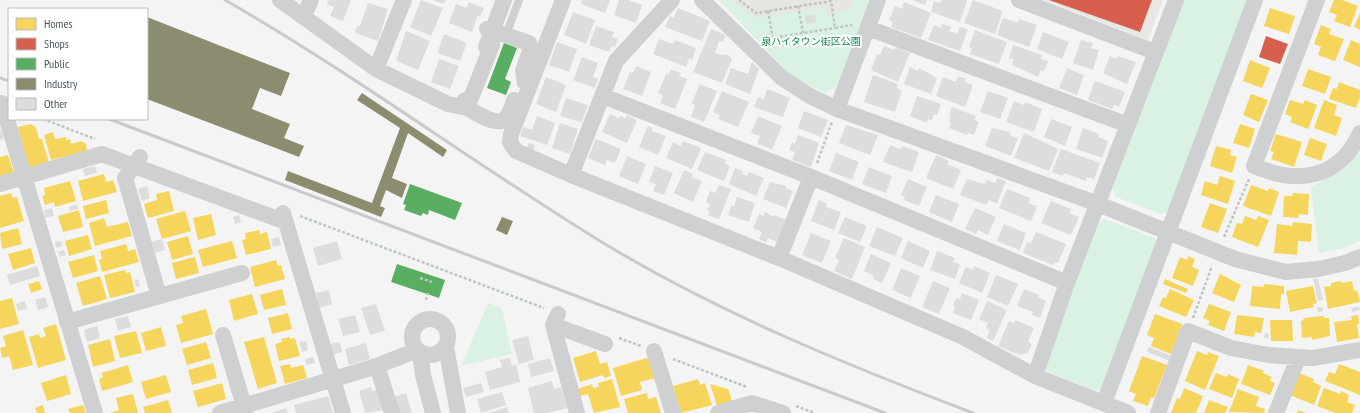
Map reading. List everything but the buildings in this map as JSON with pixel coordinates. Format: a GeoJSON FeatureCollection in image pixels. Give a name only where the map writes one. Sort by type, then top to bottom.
{"type":"FeatureCollection","features":[{"type":"Feature","properties":{"kind":"street"},"geometry":{"type":"LineString","coordinates":[[280,0],[376,68],[448,104],[462,107],[507,127]]}},
{"type":"Feature","properties":{"kind":"street"},"geometry":{"type":"LineString","coordinates":[[304,16],[311,0]]}},
{"type":"Feature","properties":{"kind":"street"},"geometry":{"type":"LineString","coordinates":[[376,68],[404,0]]}},
{"type":"Feature","properties":{"kind":"street"},"geometry":{"type":"LineString","coordinates":[[494,33],[497,0]]}},
{"type":"Feature","properties":{"kind":"street"},"geometry":{"type":"LineString","coordinates":[[462,107],[494,33],[504,0]]}},
{"type":"Feature","properties":{"kind":"street"},"geometry":{"type":"LineString","coordinates":[[554,0],[530,50],[521,84],[508,116],[507,127],[510,142],[516,151],[571,175],[779,258],[963,336],[1035,376],[1128,413]]}},
{"type":"Feature","properties":{"kind":"street"},"geometry":{"type":"LineString","coordinates":[[507,127],[562,0]]}},
{"type":"Feature","properties":{"kind":"street"},"geometry":{"type":"LineString","coordinates":[[571,175],[616,61],[672,0]]}},
{"type":"Feature","properties":{"kind":"street"},"geometry":{"type":"LineString","coordinates":[[702,0],[782,78],[810,96],[837,109],[1098,204],[1235,259],[1286,272],[1318,269],[1345,263],[1360,257]]}},
{"type":"Feature","properties":{"kind":"street"},"geometry":{"type":"LineString","coordinates":[[837,109],[878,0]]}},
{"type":"Feature","properties":{"kind":"street"},"geometry":{"type":"LineString","coordinates":[[1019,0],[1155,52]]}},
{"type":"Feature","properties":{"kind":"street"},"geometry":{"type":"LineString","coordinates":[[1035,376],[1067,283],[1176,0]]}},
{"type":"Feature","properties":{"kind":"street"},"geometry":{"type":"LineString","coordinates":[[1104,403],[1255,0]]}},
{"type":"Feature","properties":{"kind":"street"},"geometry":{"type":"LineString","coordinates":[[1317,0],[1254,166],[1272,173],[1294,176],[1317,174],[1338,164],[1353,149],[1360,133]]}},
{"type":"Feature","properties":{"kind":"street"},"geometry":{"type":"LineString","coordinates":[[868,28],[1128,125]]}},
{"type":"Feature","properties":{"kind":"street"},"geometry":{"type":"LineString","coordinates":[[494,33],[530,50]]}},
{"type":"Feature","properties":{"kind":"street"},"geometry":{"type":"LineString","coordinates":[[603,96],[811,178],[1067,283]]}},
{"type":"Feature","properties":{"kind":"street"},"geometry":{"type":"LineString","coordinates":[[2,103],[95,413]]}},
{"type":"Feature","properties":{"kind":"street"},"geometry":{"type":"LineString","coordinates":[[0,184],[102,154],[136,162],[284,216],[343,413]]}},
{"type":"Feature","properties":{"kind":"street"},"geometry":{"type":"LineString","coordinates":[[136,162],[125,178],[159,296]]}},
{"type":"Feature","properties":{"kind":"street"},"geometry":{"type":"LineString","coordinates":[[779,258],[811,178]]}},
{"type":"Feature","properties":{"kind":"street"},"geometry":{"type":"LineString","coordinates":[[67,322],[242,273]]}},
{"type":"Feature","properties":{"kind":"street"},"geometry":{"type":"LineString","coordinates":[[433,413],[423,375],[419,351],[412,340],[414,328],[418,324],[428,319],[440,322],[445,326],[449,338],[446,347],[458,413]]}},
{"type":"Feature","properties":{"kind":"street"},"geometry":{"type":"LineString","coordinates":[[577,413],[556,320],[605,344]]}},
{"type":"Feature","properties":{"kind":"street"},"geometry":{"type":"LineString","coordinates":[[1158,413],[1188,331],[1235,349],[1298,358],[1312,358],[1360,350]]}},
{"type":"Feature","properties":{"kind":"street"},"geometry":{"type":"LineString","coordinates":[[223,335],[245,410]]}},
{"type":"Feature","properties":{"kind":"street"},"geometry":{"type":"LineString","coordinates":[[220,413],[245,410],[332,378],[377,366],[419,351],[433,355],[439,353],[446,347]]}},
{"type":"Feature","properties":{"kind":"street"},"geometry":{"type":"LineString","coordinates":[[654,351],[673,413]]}},
{"type":"Feature","properties":{"kind":"street"},"geometry":{"type":"LineString","coordinates":[[1276,413],[1298,358]]}},
{"type":"Feature","properties":{"kind":"street"},"geometry":{"type":"LineString","coordinates":[[377,366],[392,413]]}},
{"type":"Feature","properties":{"kind":"street"},"geometry":{"type":"LineString","coordinates":[[423,375],[421,388],[428,413]]}},
{"type":"Feature","properties":{"kind":"street"},"geometry":{"type":"LineString","coordinates":[[718,413],[752,403],[776,412]]}},
{"type":"Feature","properties":{"kind":"lane"},"geometry":{"type":"LineString","coordinates":[[494,33],[519,0]]}},
{"type":"Feature","properties":{"kind":"path"},"geometry":{"type":"LineString","coordinates":[[739,0],[756,13],[831,1],[835,28]]}},
{"type":"Feature","properties":{"kind":"path"},"geometry":{"type":"LineString","coordinates":[[798,6],[802,33]]}},
{"type":"Feature","properties":{"kind":"path"},"geometry":{"type":"LineString","coordinates":[[768,11],[773,38]]}},
{"type":"Feature","properties":{"kind":"path"},"geometry":{"type":"LineString","coordinates":[[745,42],[851,25],[868,28]]}},
{"type":"Feature","properties":{"kind":"path"},"geometry":{"type":"LineString","coordinates":[[811,178],[837,109]]}},
{"type":"Feature","properties":{"kind":"path"},"geometry":{"type":"LineString","coordinates":[[343,231],[506,294]]}},
{"type":"Feature","properties":{"kind":"path"},"geometry":{"type":"LineString","coordinates":[[420,278],[432,282]]}},
{"type":"Feature","properties":{"kind":"path"},"geometry":{"type":"LineString","coordinates":[[426,300],[428,293]]}},
{"type":"Feature","properties":{"kind":"shaded area"},"geometry":{"type":"Polygon","coordinates":[[[1044,0],[1163,0],[1148,40],[1044,0]]]}},
{"type":"Feature","properties":{"kind":"green space","name":"泉ハイタウン街区公園"},"geometry":{"type":"Polygon","coordinates":[[[719,0],[869,0],[837,86],[825,93],[790,75],[719,0]]]}},
{"type":"Feature","properties":{"kind":"green space"},"geometry":{"type":"Polygon","coordinates":[[[1182,0],[1251,0],[1171,211],[1160,214],[1116,197],[1111,186],[1182,0]]]}},
{"type":"Feature","properties":{"kind":"green space"},"geometry":{"type":"Polygon","coordinates":[[[1360,150],[1360,241],[1344,248],[1319,253],[1311,187],[1345,169],[1360,150]]]}},
{"type":"Feature","properties":{"kind":"green space"},"geometry":{"type":"Polygon","coordinates":[[[1104,219],[1155,238],[1157,245],[1104,388],[1095,391],[1047,371],[1045,362],[1098,223],[1104,219]]]}},
{"type":"Feature","properties":{"kind":"green space"},"geometry":{"type":"Polygon","coordinates":[[[488,303],[502,308],[512,354],[461,366],[488,303]]]}},
{"type":"Feature","properties":{"kind":"sand"},"geometry":{"type":"Polygon","coordinates":[[[732,0],[853,0],[850,10],[828,15],[826,7],[756,18],[732,0]]]}},
{"type":"Feature","properties":{"kind":"railway"},"geometry":{"type":"LineString","coordinates":[[225,0],[322,59],[557,214],[649,269],[739,316],[785,337],[973,413]]}},
{"type":"Feature","properties":{"kind":"railway"},"geometry":{"type":"LineString","coordinates":[[0,78],[8,81]]}},
{"type":"Feature","properties":{"kind":"railway"},"geometry":{"type":"LineString","coordinates":[[112,120],[885,413]]}}]}
